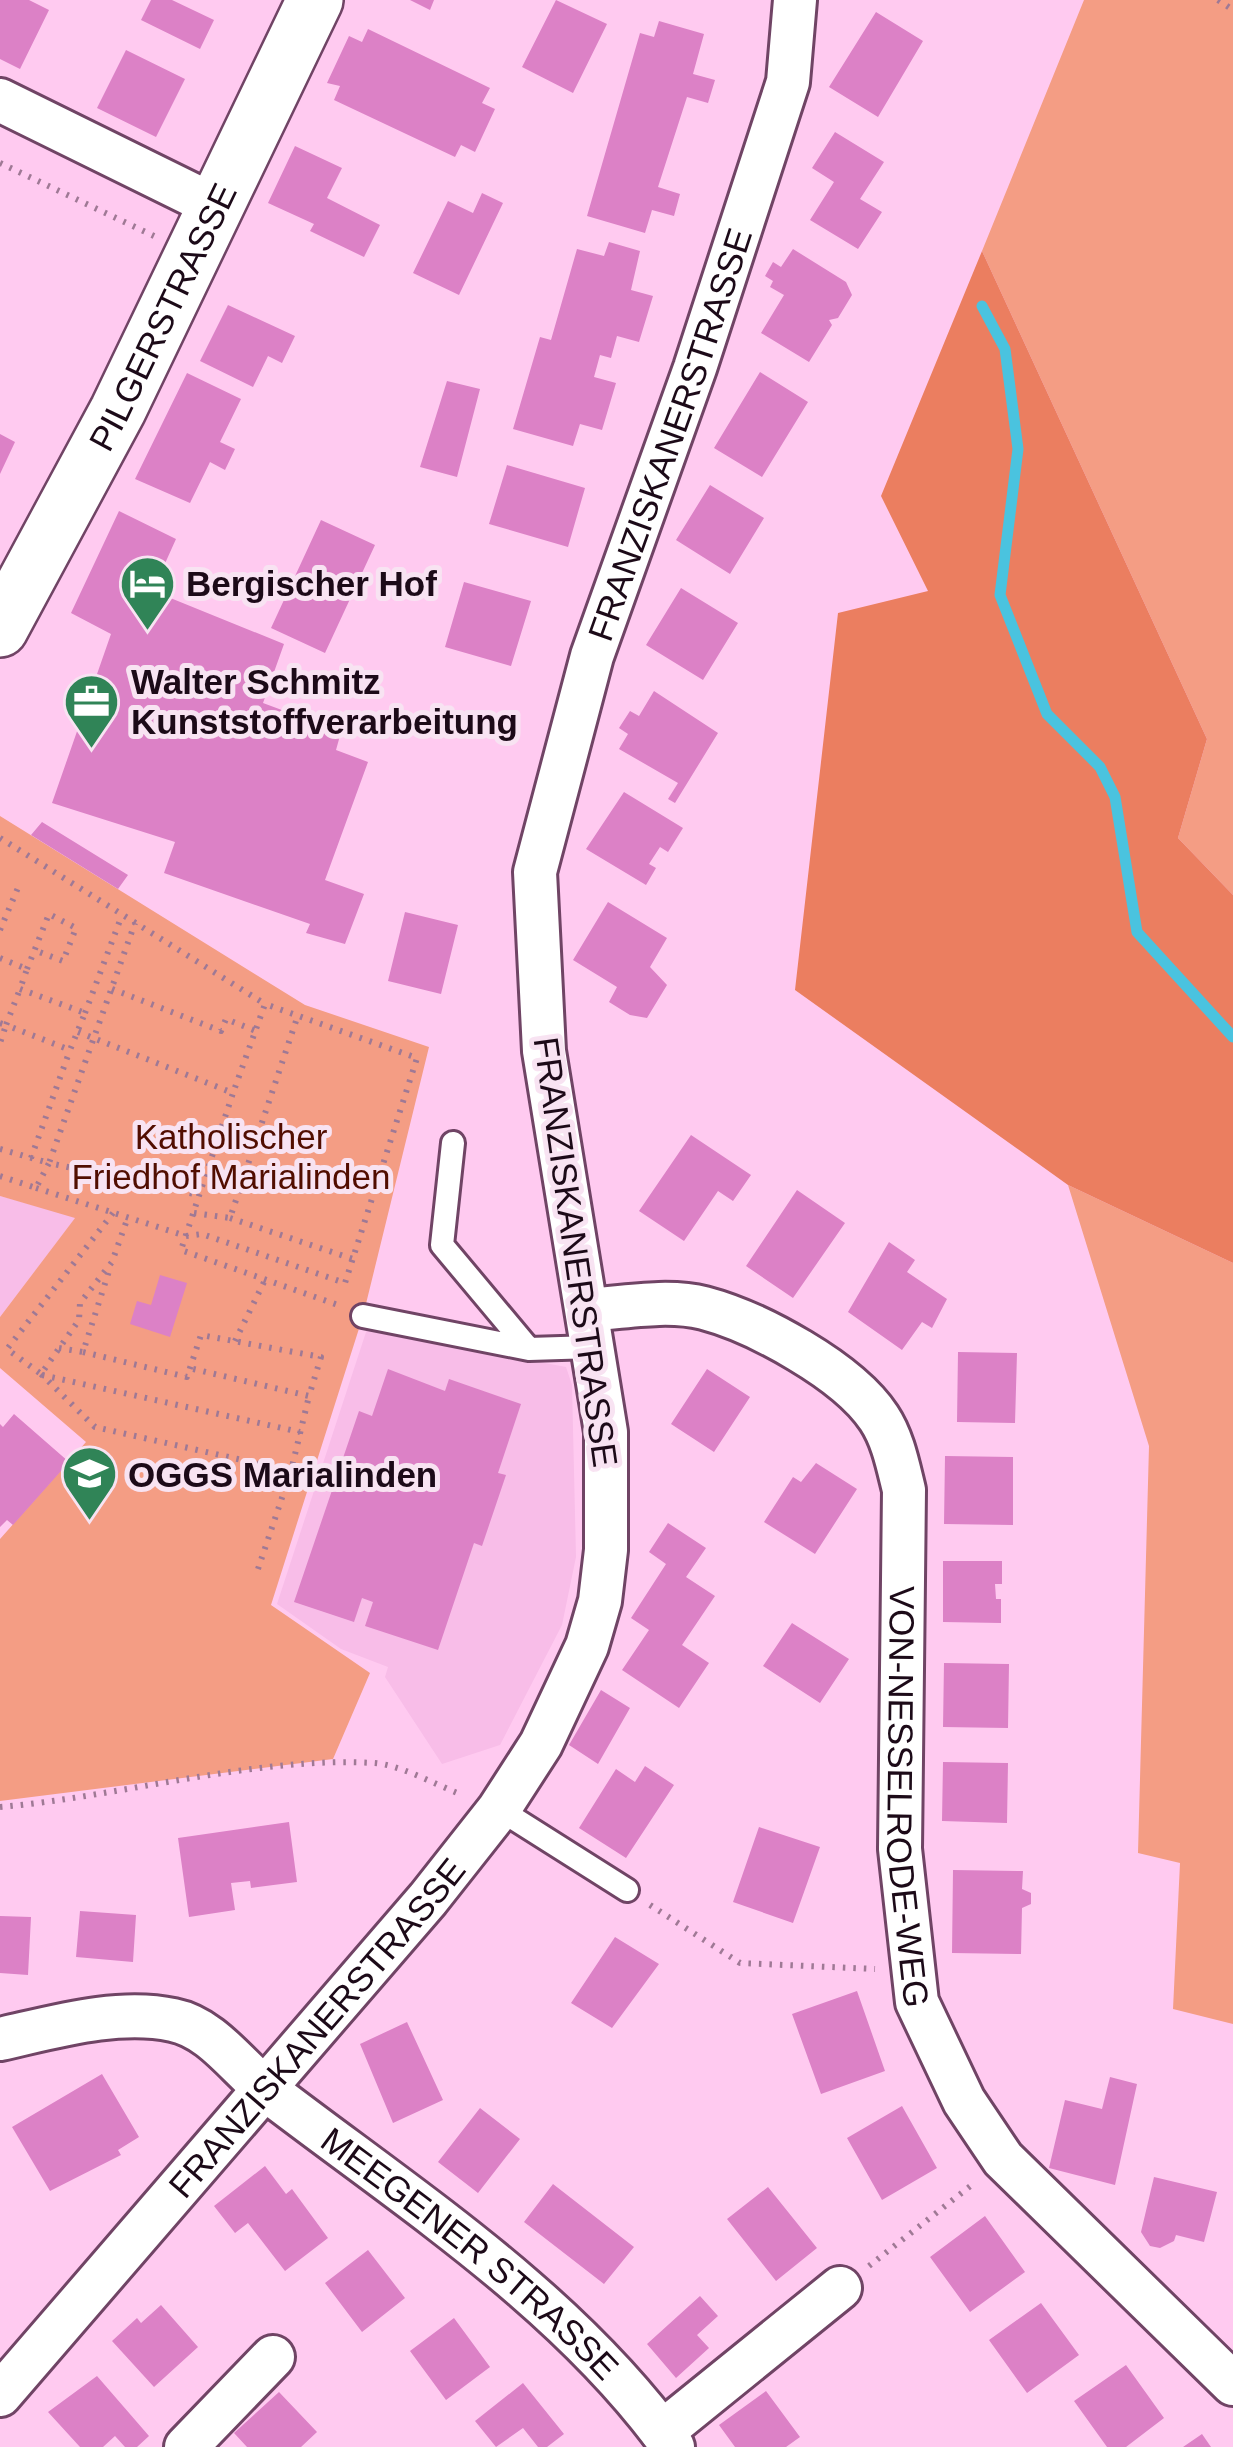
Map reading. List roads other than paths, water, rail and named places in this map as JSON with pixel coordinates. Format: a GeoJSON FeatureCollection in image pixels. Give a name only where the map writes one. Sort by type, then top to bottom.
{"type":"FeatureCollection","features":[{"type":"Feature","properties":{"kind":"main road","name":"PILGERSTRASSE"},"geometry":{"type":"LineString","coordinates":[[0,628],[118,410],[315,0]]}},
{"type":"Feature","properties":{"kind":"street","name":"FRANZISKANERSTRASSE"},"geometry":{"type":"LineString","coordinates":[[0,2396],[499,1809],[570,1690],[600,1601],[609,1500],[591,1328],[544,1051],[535,872],[592,656],[695,368],[788,82],[795,0]]}},
{"type":"Feature","properties":{"kind":"street"},"geometry":{"type":"LineString","coordinates":[[0,100],[214,206]]}},
{"type":"Feature","properties":{"kind":"street","name":"VON-NESSELRODE-WEG"},"geometry":{"type":"LineString","coordinates":[[591,1328],[704,1308],[794,1348],[839,1378],[878,1416],[894,1451],[904,1490],[900,1848],[917,2002],[938,2052],[1003,2159],[1225,2364]]}},
{"type":"Feature","properties":{"kind":"street","name":"MEEGENER STRASSE"},"geometry":{"type":"LineString","coordinates":[[0,2039],[134,2015],[176,2020],[214,2041],[264,2088],[554,2314],[625,2383],[668,2440],[840,2288]]}},
{"type":"Feature","properties":{"kind":"street"},"geometry":{"type":"LineString","coordinates":[[186,2447],[273,2357]]}},
{"type":"Feature","properties":{"kind":"lane"},"geometry":{"type":"LineString","coordinates":[[453,1143],[442,1245],[529,1349]]}},
{"type":"Feature","properties":{"kind":"lane"},"geometry":{"type":"LineString","coordinates":[[363,1316],[529,1349],[591,1328]]}},
{"type":"Feature","properties":{"kind":"lane"},"geometry":{"type":"LineString","coordinates":[[499,1809],[627,1890]]}},
{"type":"Feature","properties":{"kind":"waterway"},"geometry":{"type":"LineString","coordinates":[[982,306],[1005,349],[1018,449],[1000,595],[1047,714],[1100,767],[1115,797],[1137,932],[1233,1037]]}},
{"type":"Feature","properties":{"kind":"place","name":"Bergischer Hof"},"geometry":{"type":"Point","coordinates":[147,632]}},
{"type":"Feature","properties":{"kind":"place","name":"Walter Schmitz Kunststoffverarbeitung"},"geometry":{"type":"Point","coordinates":[92,750]}},
{"type":"Feature","properties":{"kind":"place","name":"OGGS Marialinden"},"geometry":{"type":"Point","coordinates":[89,1523]}},
{"type":"Feature","properties":{"kind":"park label","name":"Katholischer Friedhof Marialinden"},"geometry":{"type":"Point","coordinates":[231,1156]}}]}
